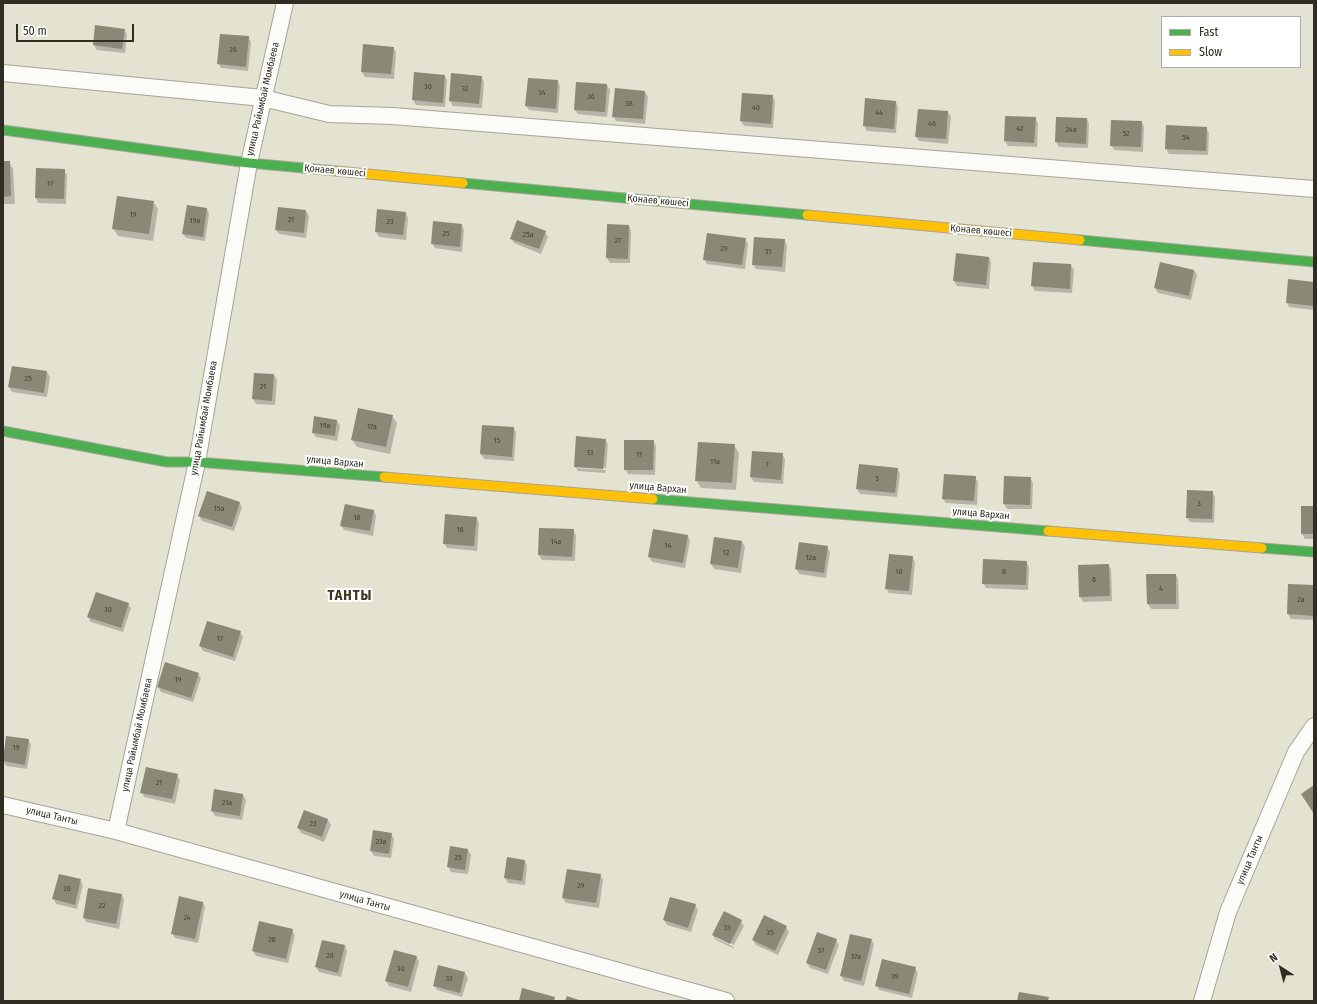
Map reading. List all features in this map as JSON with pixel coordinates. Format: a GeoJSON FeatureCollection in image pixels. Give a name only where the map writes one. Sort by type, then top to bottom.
{"type":"FeatureCollection","features":[{"type":"Feature","properties":{"kind":"street","name":"улица Райымбай Момбаева"},"geometry":{"type":"LineString","coordinates":[[116,831],[197,462],[249,163],[285,3]]}},
{"type":"Feature","properties":{"kind":"street"},"geometry":{"type":"LineString","coordinates":[[3,73],[264,98],[328,114],[392,116],[1314,190]]}},
{"type":"Feature","properties":{"kind":"street","name":"Қонаев көшесі"},"geometry":{"type":"LineString","coordinates":[[3,130],[249,163],[1314,262]]}},
{"type":"Feature","properties":{"kind":"street","name":"улица Вархан"},"geometry":{"type":"LineString","coordinates":[[3,431],[167,462],[197,462],[1314,552]]}},
{"type":"Feature","properties":{"kind":"street","name":"улица Танты"},"geometry":{"type":"LineString","coordinates":[[1202,1001],[1228,912],[1296,752],[1314,726]]}},
{"type":"Feature","properties":{"kind":"street"},"geometry":{"type":"LineString","coordinates":[[1296,752],[1314,745]]}},
{"type":"Feature","properties":{"kind":"street","name":"улица Танты"},"geometry":{"type":"LineString","coordinates":[[3,805],[116,831],[726,1001]]}},
{"type":"Feature","properties":{"kind":"building"},"geometry":{"type":"Polygon","coordinates":[[[95,25],[125,29],[122,49],[93,45],[95,25]]]}},
{"type":"Feature","properties":{"kind":"building"},"geometry":{"type":"Polygon","coordinates":[[[220,34],[249,36],[246,67],[217,64],[220,34]]]}},
{"type":"Feature","properties":{"kind":"building"},"geometry":{"type":"Polygon","coordinates":[[[363,44],[394,47],[391,74],[361,72],[363,44]]]}},
{"type":"Feature","properties":{"kind":"building"},"geometry":{"type":"Polygon","coordinates":[[[414,72],[445,75],[443,103],[412,100],[414,72]]]}},
{"type":"Feature","properties":{"kind":"building"},"geometry":{"type":"Polygon","coordinates":[[[451,73],[482,76],[479,104],[449,101],[451,73]]]}},
{"type":"Feature","properties":{"kind":"building"},"geometry":{"type":"Polygon","coordinates":[[[528,78],[558,80],[556,109],[525,106],[528,78]]]}},
{"type":"Feature","properties":{"kind":"building"},"geometry":{"type":"Polygon","coordinates":[[[576,82],[607,84],[605,112],[574,110],[576,82]]]}},
{"type":"Feature","properties":{"kind":"building"},"geometry":{"type":"Polygon","coordinates":[[[615,88],[645,91],[643,119],[612,117],[615,88]]]}},
{"type":"Feature","properties":{"kind":"building"},"geometry":{"type":"Polygon","coordinates":[[[742,93],[773,95],[771,124],[740,121],[742,93]]]}},
{"type":"Feature","properties":{"kind":"building"},"geometry":{"type":"Polygon","coordinates":[[[865,98],[896,101],[894,129],[863,126],[865,98]]]}},
{"type":"Feature","properties":{"kind":"building"},"geometry":{"type":"Polygon","coordinates":[[[918,109],[948,111],[946,139],[915,137],[918,109]]]}},
{"type":"Feature","properties":{"kind":"building"},"geometry":{"type":"Polygon","coordinates":[[[1005,116],[1036,117],[1034,143],[1004,141],[1005,116]]]}},
{"type":"Feature","properties":{"kind":"building"},"geometry":{"type":"Polygon","coordinates":[[[1056,117],[1087,118],[1086,144],[1055,142],[1056,117]]]}},
{"type":"Feature","properties":{"kind":"building"},"geometry":{"type":"Polygon","coordinates":[[[1111,120],[1142,121],[1141,147],[1110,146],[1111,120]]]}},
{"type":"Feature","properties":{"kind":"building"},"geometry":{"type":"Polygon","coordinates":[[[1166,125],[1207,127],[1206,151],[1165,149],[1166,125]]]}},
{"type":"Feature","properties":{"kind":"building"},"geometry":{"type":"Polygon","coordinates":[[[3,161],[10,161],[11,196],[3,197],[3,161]]]}},
{"type":"Feature","properties":{"kind":"building"},"geometry":{"type":"Polygon","coordinates":[[[36,168],[65,169],[64,199],[35,198],[36,168]]]}},
{"type":"Feature","properties":{"kind":"building"},"geometry":{"type":"Polygon","coordinates":[[[117,196],[154,201],[149,234],[112,229],[117,196]]]}},
{"type":"Feature","properties":{"kind":"building"},"geometry":{"type":"Polygon","coordinates":[[[187,205],[207,208],[203,237],[182,234],[187,205]]]}},
{"type":"Feature","properties":{"kind":"building"},"geometry":{"type":"Polygon","coordinates":[[[278,207],[306,210],[304,233],[275,230],[278,207]]]}},
{"type":"Feature","properties":{"kind":"building"},"geometry":{"type":"Polygon","coordinates":[[[377,209],[406,212],[403,235],[375,232],[377,209]]]}},
{"type":"Feature","properties":{"kind":"building"},"geometry":{"type":"Polygon","coordinates":[[[517,220],[546,231],[539,249],[510,239],[517,220]]]}},
{"type":"Feature","properties":{"kind":"building"},"geometry":{"type":"Polygon","coordinates":[[[433,221],[462,224],[460,247],[431,244],[433,221]]]}},
{"type":"Feature","properties":{"kind":"building"},"geometry":{"type":"Polygon","coordinates":[[[607,224],[629,225],[628,259],[606,258],[607,224]]]}},
{"type":"Feature","properties":{"kind":"building"},"geometry":{"type":"Polygon","coordinates":[[[707,233],[746,238],[742,265],[703,260],[707,233]]]}},
{"type":"Feature","properties":{"kind":"building"},"geometry":{"type":"Polygon","coordinates":[[[754,237],[785,239],[782,267],[752,265],[754,237]]]}},
{"type":"Feature","properties":{"kind":"building"},"geometry":{"type":"Polygon","coordinates":[[[956,253],[989,257],[986,285],[953,281],[956,253]]]}},
{"type":"Feature","properties":{"kind":"building"},"geometry":{"type":"Polygon","coordinates":[[[1033,262],[1071,264],[1070,289],[1031,286],[1033,262]]]}},
{"type":"Feature","properties":{"kind":"building"},"geometry":{"type":"Polygon","coordinates":[[[1160,262],[1194,270],[1189,296],[1154,288],[1160,262]]]}},
{"type":"Feature","properties":{"kind":"building"},"geometry":{"type":"Polygon","coordinates":[[[1288,279],[1314,282],[1314,306],[1286,303],[1288,279]]]}},
{"type":"Feature","properties":{"kind":"building"},"geometry":{"type":"Polygon","coordinates":[[[12,366],[47,371],[44,393],[8,387],[12,366]]]}},
{"type":"Feature","properties":{"kind":"building"},"geometry":{"type":"Polygon","coordinates":[[[254,373],[274,374],[272,401],[252,399],[254,373]]]}},
{"type":"Feature","properties":{"kind":"building"},"geometry":{"type":"Polygon","coordinates":[[[358,408],[393,415],[386,447],[351,440],[358,408]]]}},
{"type":"Feature","properties":{"kind":"building"},"geometry":{"type":"Polygon","coordinates":[[[314,416],[337,420],[335,436],[312,433],[314,416]]]}},
{"type":"Feature","properties":{"kind":"building"},"geometry":{"type":"Polygon","coordinates":[[[482,425],[514,427],[512,457],[480,454],[482,425]]]}},
{"type":"Feature","properties":{"kind":"building"},"geometry":{"type":"Polygon","coordinates":[[[576,436],[606,439],[603,469],[574,467],[576,436]]]}},
{"type":"Feature","properties":{"kind":"building"},"geometry":{"type":"Polygon","coordinates":[[[624,440],[654,440],[653,470],[624,470],[624,440]]]}},
{"type":"Feature","properties":{"kind":"building"},"geometry":{"type":"Polygon","coordinates":[[[698,442],[735,444],[732,483],[695,481],[698,442]]]}},
{"type":"Feature","properties":{"kind":"building"},"geometry":{"type":"Polygon","coordinates":[[[752,451],[783,453],[781,480],[750,477],[752,451]]]}},
{"type":"Feature","properties":{"kind":"building"},"geometry":{"type":"Polygon","coordinates":[[[859,464],[898,468],[895,493],[856,489],[859,464]]]}},
{"type":"Feature","properties":{"kind":"building"},"geometry":{"type":"Polygon","coordinates":[[[944,474],[976,476],[974,501],[942,499],[944,474]]]}},
{"type":"Feature","properties":{"kind":"building"},"geometry":{"type":"Polygon","coordinates":[[[1004,476],[1031,477],[1030,505],[1003,504],[1004,476]]]}},
{"type":"Feature","properties":{"kind":"building"},"geometry":{"type":"Polygon","coordinates":[[[1187,490],[1213,491],[1212,519],[1186,518],[1187,490]]]}},
{"type":"Feature","properties":{"kind":"building"},"geometry":{"type":"Polygon","coordinates":[[[207,491],[240,502],[232,527],[198,516],[207,491]]]}},
{"type":"Feature","properties":{"kind":"building"},"geometry":{"type":"Polygon","coordinates":[[[345,504],[374,510],[370,531],[340,526],[345,504]]]}},
{"type":"Feature","properties":{"kind":"building"},"geometry":{"type":"Polygon","coordinates":[[[1301,506],[1314,506],[1314,534],[1301,534],[1301,506]]]}},
{"type":"Feature","properties":{"kind":"building"},"geometry":{"type":"Polygon","coordinates":[[[445,514],[477,517],[474,546],[443,544],[445,514]]]}},
{"type":"Feature","properties":{"kind":"building"},"geometry":{"type":"Polygon","coordinates":[[[539,528],[574,529],[572,557],[538,555],[539,528]]]}},
{"type":"Feature","properties":{"kind":"building"},"geometry":{"type":"Polygon","coordinates":[[[653,529],[688,535],[683,563],[648,557],[653,529]]]}},
{"type":"Feature","properties":{"kind":"building"},"geometry":{"type":"Polygon","coordinates":[[[714,537],[742,541],[738,568],[710,564],[714,537]]]}},
{"type":"Feature","properties":{"kind":"building"},"geometry":{"type":"Polygon","coordinates":[[[799,542],[828,546],[824,573],[795,569],[799,542]]]}},
{"type":"Feature","properties":{"kind":"building"},"geometry":{"type":"Polygon","coordinates":[[[889,554],[913,556],[909,591],[885,589],[889,554]]]}},
{"type":"Feature","properties":{"kind":"building"},"geometry":{"type":"Polygon","coordinates":[[[983,559],[1027,561],[1026,585],[982,584],[983,559]]]}},
{"type":"Feature","properties":{"kind":"building"},"geometry":{"type":"Polygon","coordinates":[[[1109,564],[1110,596],[1079,597],[1078,565],[1109,564]]]}},
{"type":"Feature","properties":{"kind":"building"},"geometry":{"type":"Polygon","coordinates":[[[1146,574],[1176,574],[1176,604],[1147,604],[1146,574]]]}},
{"type":"Feature","properties":{"kind":"building"},"geometry":{"type":"Polygon","coordinates":[[[1288,584],[1314,585],[1314,616],[1287,614],[1288,584]]]}},
{"type":"Feature","properties":{"kind":"building"},"geometry":{"type":"Polygon","coordinates":[[[96,592],[129,603],[121,628],[87,617],[96,592]]]}},
{"type":"Feature","properties":{"kind":"building"},"geometry":{"type":"Polygon","coordinates":[[[207,621],[241,631],[233,657],[199,646],[207,621]]]}},
{"type":"Feature","properties":{"kind":"building"},"geometry":{"type":"Polygon","coordinates":[[[165,662],[199,673],[191,698],[157,687],[165,662]]]}},
{"type":"Feature","properties":{"kind":"building"},"geometry":{"type":"Polygon","coordinates":[[[6,736],[29,739],[25,765],[3,761],[6,736]]]}},
{"type":"Feature","properties":{"kind":"building"},"geometry":{"type":"Polygon","coordinates":[[[146,767],[178,774],[172,799],[140,793],[146,767]]]}},
{"type":"Feature","properties":{"kind":"building"},"geometry":{"type":"Polygon","coordinates":[[[1314,785],[1314,814],[1301,794],[1314,785]]]}},
{"type":"Feature","properties":{"kind":"building"},"geometry":{"type":"Polygon","coordinates":[[[214,789],[243,794],[240,816],[211,811],[214,789]]]}},
{"type":"Feature","properties":{"kind":"building"},"geometry":{"type":"Polygon","coordinates":[[[304,810],[328,819],[322,837],[297,828],[304,810]]]}},
{"type":"Feature","properties":{"kind":"building"},"geometry":{"type":"Polygon","coordinates":[[[373,830],[392,833],[389,854],[370,851],[373,830]]]}},
{"type":"Feature","properties":{"kind":"building"},"geometry":{"type":"Polygon","coordinates":[[[450,846],[468,849],[465,870],[447,867],[450,846]]]}},
{"type":"Feature","properties":{"kind":"building"},"geometry":{"type":"Polygon","coordinates":[[[507,857],[525,860],[522,881],[504,878],[507,857]]]}},
{"type":"Feature","properties":{"kind":"building"},"geometry":{"type":"Polygon","coordinates":[[[567,869],[601,874],[596,903],[562,898],[567,869]]]}},
{"type":"Feature","properties":{"kind":"building"},"geometry":{"type":"Polygon","coordinates":[[[59,874],[81,879],[75,905],[52,899],[59,874]]]}},
{"type":"Feature","properties":{"kind":"building"},"geometry":{"type":"Polygon","coordinates":[[[88,888],[122,894],[116,924],[83,918],[88,888]]]}},
{"type":"Feature","properties":{"kind":"building"},"geometry":{"type":"Polygon","coordinates":[[[179,896],[203,902],[195,939],[171,934],[179,896]]]}},
{"type":"Feature","properties":{"kind":"building"},"geometry":{"type":"Polygon","coordinates":[[[670,897],[696,904],[688,928],[663,920],[670,897]]]}},
{"type":"Feature","properties":{"kind":"building"},"geometry":{"type":"Polygon","coordinates":[[[724,911],[742,920],[730,944],[712,935],[724,911]]]}},
{"type":"Feature","properties":{"kind":"building"},"geometry":{"type":"Polygon","coordinates":[[[764,915],[787,926],[775,951],[752,940],[764,915]]]}},
{"type":"Feature","properties":{"kind":"building"},"geometry":{"type":"Polygon","coordinates":[[[259,921],[293,929],[286,959],[252,951],[259,921]]]}},
{"type":"Feature","properties":{"kind":"building"},"geometry":{"type":"Polygon","coordinates":[[[817,932],[837,939],[826,970],[806,963],[817,932]]]}},
{"type":"Feature","properties":{"kind":"building"},"geometry":{"type":"Polygon","coordinates":[[[850,934],[872,939],[861,981],[840,976],[850,934]]]}},
{"type":"Feature","properties":{"kind":"building"},"geometry":{"type":"Polygon","coordinates":[[[322,940],[345,945],[338,973],[315,967],[322,940]]]}},
{"type":"Feature","properties":{"kind":"building"},"geometry":{"type":"Polygon","coordinates":[[[394,950],[417,956],[408,987],[385,981],[394,950]]]}},
{"type":"Feature","properties":{"kind":"building"},"geometry":{"type":"Polygon","coordinates":[[[882,959],[916,967],[909,994],[875,986],[882,959]]]}},
{"type":"Feature","properties":{"kind":"building"},"geometry":{"type":"Polygon","coordinates":[[[438,965],[465,972],[460,993],[433,986],[438,965]]]}},
{"type":"Feature","properties":{"kind":"building"},"geometry":{"type":"Polygon","coordinates":[[[522,988],[555,997],[554,1001],[519,1001],[522,988]]]}},
{"type":"Feature","properties":{"kind":"building"},"geometry":{"type":"Polygon","coordinates":[[[1019,992],[1049,997],[1048,1001],[1017,1001],[1019,992]]]}},
{"type":"Feature","properties":{"kind":"building"},"geometry":{"type":"Polygon","coordinates":[[[567,996],[582,1001],[565,1001],[567,996]]]}},
{"type":"Feature","properties":{"kind":"traffic: fast"},"geometry":{"type":"LineString","coordinates":[[3,130],[249,163],[336,171]]}},
{"type":"Feature","properties":{"kind":"traffic: fast"},"geometry":{"type":"LineString","coordinates":[[463,183],[807,215]]}},
{"type":"Feature","properties":{"kind":"traffic: fast"},"geometry":{"type":"LineString","coordinates":[[1080,240],[1314,262]]}},
{"type":"Feature","properties":{"kind":"traffic: fast"},"geometry":{"type":"LineString","coordinates":[[3,431],[167,462],[197,462],[384,477]]}},
{"type":"Feature","properties":{"kind":"traffic: fast"},"geometry":{"type":"LineString","coordinates":[[653,499],[1048,531]]}},
{"type":"Feature","properties":{"kind":"traffic: fast"},"geometry":{"type":"LineString","coordinates":[[1262,548],[1314,552]]}},
{"type":"Feature","properties":{"kind":"traffic: slow"},"geometry":{"type":"LineString","coordinates":[[336,171],[463,183]]}},
{"type":"Feature","properties":{"kind":"traffic: slow"},"geometry":{"type":"LineString","coordinates":[[807,215],[1080,240]]}},
{"type":"Feature","properties":{"kind":"traffic: slow"},"geometry":{"type":"LineString","coordinates":[[384,477],[653,499]]}},
{"type":"Feature","properties":{"kind":"traffic: slow"},"geometry":{"type":"LineString","coordinates":[[1048,531],[1262,548]]}},
{"type":"Feature","properties":{"kind":"district","name":"ТАНТЫ"},"geometry":{"type":"Point","coordinates":[350,596]}}]}
